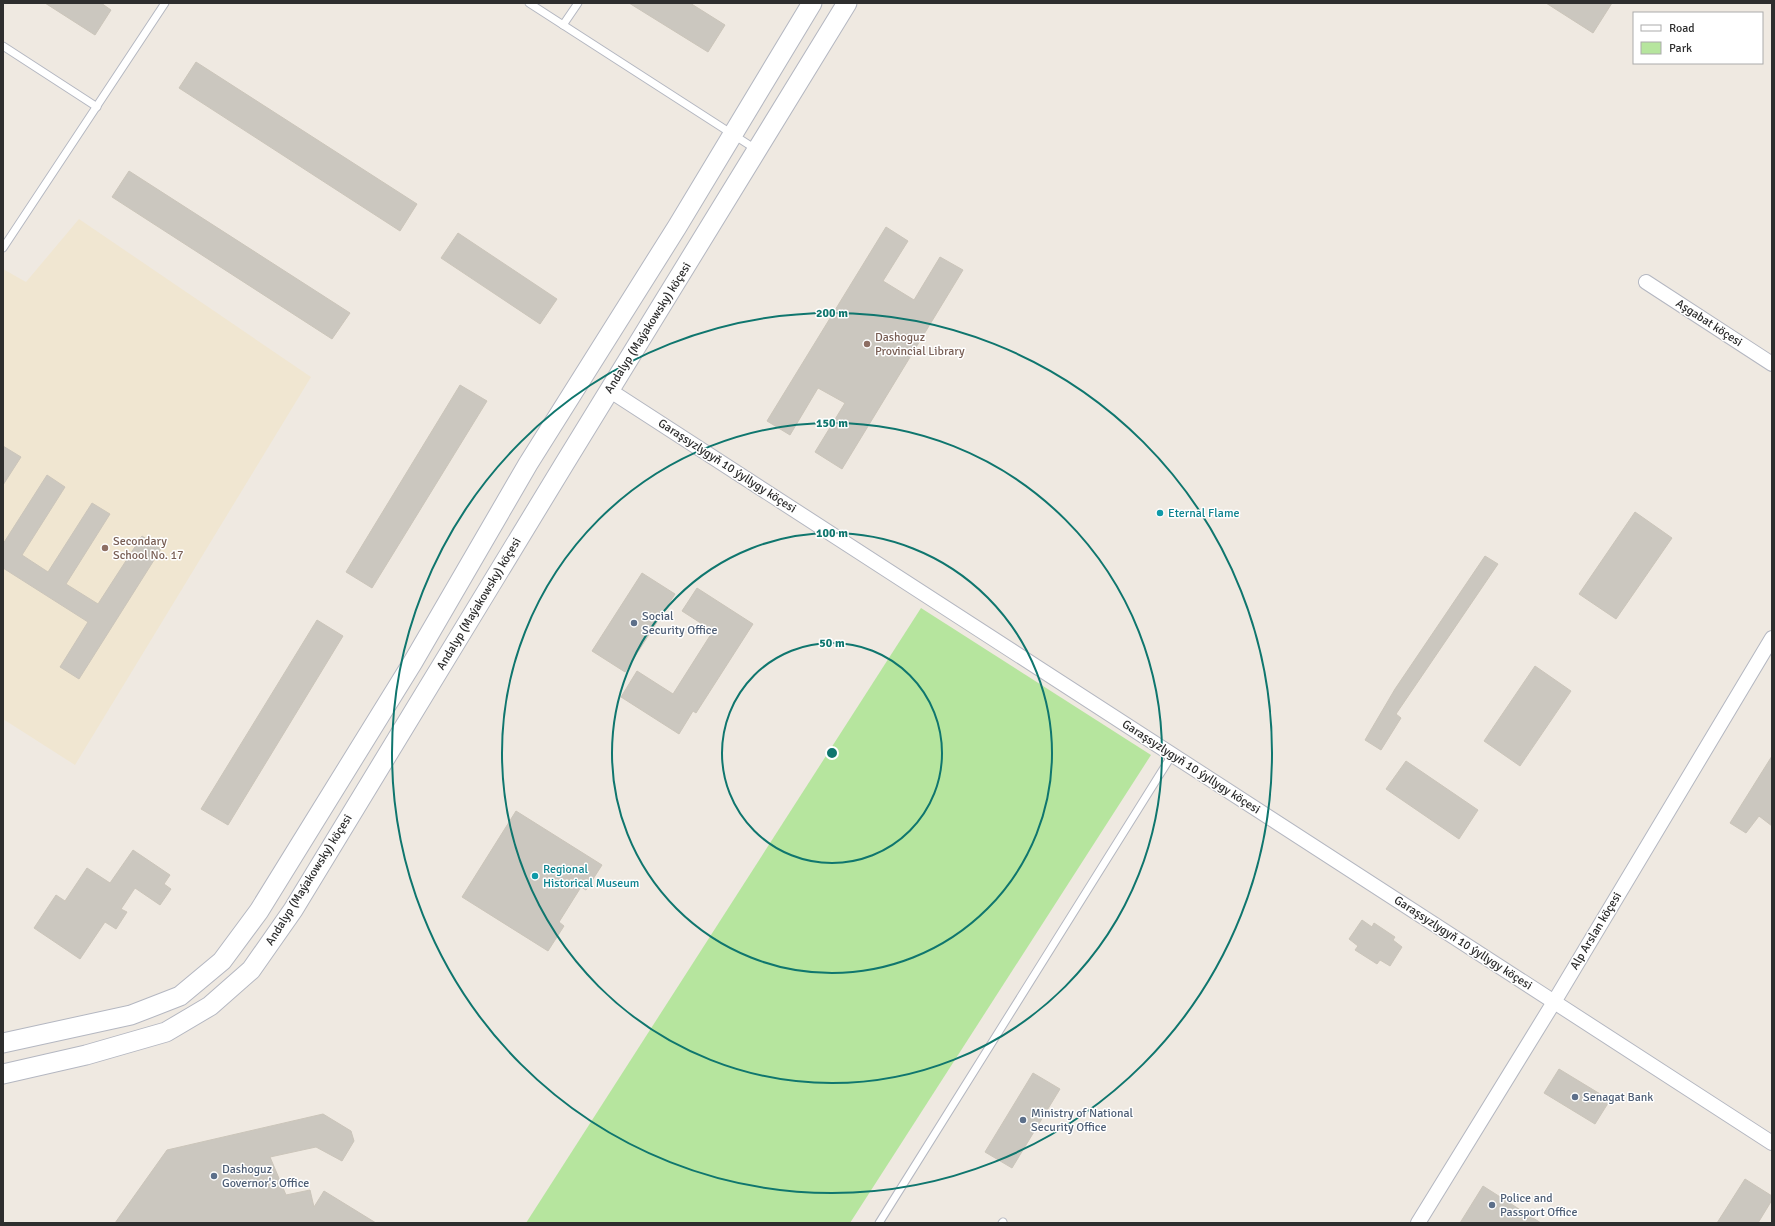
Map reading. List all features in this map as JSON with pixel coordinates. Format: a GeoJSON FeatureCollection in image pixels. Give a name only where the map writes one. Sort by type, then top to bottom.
{"type":"FeatureCollection","features":[{"type":"Feature","properties":{"kind":"main road"},"geometry":{"type":"LineString","coordinates":[[3,1043],[131,1015],[180,996],[222,961],[267,897],[413,662],[528,464],[734,135],[812,3]]}},
{"type":"Feature","properties":{"kind":"main road","name":"Andalyp (Maýakowsky) köçesi"},"geometry":{"type":"LineString","coordinates":[[3,1074],[86,1055],[166,1032],[210,1006],[251,970],[293,910],[609,390],[847,3]]}},
{"type":"Feature","properties":{"kind":"street","name":"Aşgabat köçesi"},"geometry":{"type":"LineString","coordinates":[[1646,282],[1772,364]]}},
{"type":"Feature","properties":{"kind":"street","name":"Garaşsyzlygyň 10 ýyllygy köçesi"},"geometry":{"type":"LineString","coordinates":[[609,390],[1772,1143]]}},
{"type":"Feature","properties":{"kind":"street","name":"Alp Arslan köçesi"},"geometry":{"type":"LineString","coordinates":[[1418,1223],[1554,1002],[1772,638]]}},
{"type":"Feature","properties":{"kind":"lane"},"geometry":{"type":"LineString","coordinates":[[3,248],[165,3]]}},
{"type":"Feature","properties":{"kind":"lane"},"geometry":{"type":"LineString","coordinates":[[529,3],[757,150]]}},
{"type":"Feature","properties":{"kind":"lane"},"geometry":{"type":"LineString","coordinates":[[563,25],[578,3]]}},
{"type":"Feature","properties":{"kind":"lane"},"geometry":{"type":"LineString","coordinates":[[3,46],[97,107]]}},
{"type":"Feature","properties":{"kind":"lane"},"geometry":{"type":"LineString","coordinates":[[878,1223],[1172,755]]}},
{"type":"Feature","properties":{"kind":"shaded area","name":"Secondary School No. 17"},"geometry":{"type":"Polygon","coordinates":[[[79,219],[311,377],[75,765],[3,719],[3,269],[26,282],[79,219]]]}},
{"type":"Feature","properties":{"kind":"green space"},"geometry":{"type":"Polygon","coordinates":[[[921,608],[1151,755],[850,1223],[526,1223],[921,608]]]}},
{"type":"Feature","properties":{"kind":"building"},"geometry":{"type":"Polygon","coordinates":[[[45,3],[101,3],[111,10],[95,35],[45,3]]]}},
{"type":"Feature","properties":{"kind":"building"},"geometry":{"type":"Polygon","coordinates":[[[629,3],[690,3],[725,25],[708,52],[629,3]]]}},
{"type":"Feature","properties":{"kind":"building"},"geometry":{"type":"Polygon","coordinates":[[[1546,3],[1612,3],[1593,33],[1546,3]]]}},
{"type":"Feature","properties":{"kind":"building"},"geometry":{"type":"Polygon","coordinates":[[[196,62],[417,204],[400,231],[179,88],[196,62]]]}},
{"type":"Feature","properties":{"kind":"building"},"geometry":{"type":"Polygon","coordinates":[[[129,171],[350,313],[332,339],[112,197],[129,171]]]}},
{"type":"Feature","properties":{"kind":"building","name":"Dashoguz Provincial Library"},"geometry":{"type":"Polygon","coordinates":[[[886,227],[908,241],[883,281],[914,300],[940,257],[963,270],[842,469],[815,452],[845,403],[818,388],[790,435],[767,421],[886,227]]]}},
{"type":"Feature","properties":{"kind":"building"},"geometry":{"type":"Polygon","coordinates":[[[458,233],[557,299],[540,324],[441,258],[458,233]]]}},
{"type":"Feature","properties":{"kind":"building"},"geometry":{"type":"Polygon","coordinates":[[[460,385],[487,401],[372,588],[346,572],[460,385]]]}},
{"type":"Feature","properties":{"kind":"building"},"geometry":{"type":"Polygon","coordinates":[[[3,446],[21,457],[3,485],[3,446]]]}},
{"type":"Feature","properties":{"kind":"building"},"geometry":{"type":"Polygon","coordinates":[[[47,475],[65,487],[22,555],[48,572],[92,503],[110,514],[66,584],[98,604],[142,536],[161,549],[79,679],[60,667],[88,622],[3,568],[3,544],[47,475]]]}},
{"type":"Feature","properties":{"kind":"building"},"geometry":{"type":"Polygon","coordinates":[[[1635,512],[1672,538],[1616,619],[1579,594],[1635,512]]]}},
{"type":"Feature","properties":{"kind":"building"},"geometry":{"type":"Polygon","coordinates":[[[1485,556],[1498,564],[1396,714],[1401,718],[1381,750],[1365,740],[1395,689],[1485,556]]]}},
{"type":"Feature","properties":{"kind":"building","name":"Social Security Office"},"geometry":{"type":"Polygon","coordinates":[[[642,573],[675,594],[625,672],[592,651],[642,573]]]}},
{"type":"Feature","properties":{"kind":"building"},"geometry":{"type":"Polygon","coordinates":[[[697,588],[753,624],[696,713],[693,711],[679,734],[621,697],[637,671],[673,694],[713,631],[682,611],[697,588]]]}},
{"type":"Feature","properties":{"kind":"building"},"geometry":{"type":"Polygon","coordinates":[[[317,620],[343,636],[228,825],[201,809],[317,620]]]}},
{"type":"Feature","properties":{"kind":"building"},"geometry":{"type":"Polygon","coordinates":[[[1535,666],[1571,691],[1520,766],[1484,741],[1535,666]]]}},
{"type":"Feature","properties":{"kind":"building"},"geometry":{"type":"Polygon","coordinates":[[[1772,756],[1772,826],[1759,816],[1746,833],[1730,823],[1772,756]]]}},
{"type":"Feature","properties":{"kind":"building"},"geometry":{"type":"Polygon","coordinates":[[[1406,761],[1478,810],[1459,839],[1386,789],[1406,761]]]}},
{"type":"Feature","properties":{"kind":"building","name":"Regional Historical Museum"},"geometry":{"type":"Polygon","coordinates":[[[516,811],[602,865],[586,890],[581,887],[559,922],[564,926],[548,951],[462,897],[516,811]]]}},
{"type":"Feature","properties":{"kind":"building"},"geometry":{"type":"Polygon","coordinates":[[[133,850],[170,875],[164,884],[171,889],[160,905],[135,888],[121,909],[127,912],[116,929],[105,922],[80,959],[34,928],[56,895],[65,901],[87,868],[110,883],[133,850]]]}},
{"type":"Feature","properties":{"kind":"building"},"geometry":{"type":"Polygon","coordinates":[[[1362,920],[1372,927],[1374,923],[1395,937],[1393,940],[1402,947],[1390,966],[1380,960],[1377,964],[1355,950],[1358,946],[1349,939],[1362,920]]]}},
{"type":"Feature","properties":{"kind":"building"},"geometry":{"type":"Polygon","coordinates":[[[1559,1069],[1610,1100],[1595,1124],[1544,1093],[1559,1069]]]}},
{"type":"Feature","properties":{"kind":"building","name":"Ministry of National Security Office"},"geometry":{"type":"Polygon","coordinates":[[[1033,1073],[1060,1089],[1012,1168],[985,1152],[1033,1073]]]}},
{"type":"Feature","properties":{"kind":"building","name":"Dashoguz Governor's Office"},"geometry":{"type":"Polygon","coordinates":[[[323,1114],[351,1131],[354,1141],[342,1161],[316,1147],[270,1157],[286,1195],[310,1190],[314,1207],[324,1191],[376,1223],[115,1223],[167,1150],[323,1114]]]}},
{"type":"Feature","properties":{"kind":"building"},"geometry":{"type":"Polygon","coordinates":[[[1745,1179],[1772,1196],[1772,1200],[1758,1223],[1717,1223],[1745,1179]]]}},
{"type":"Feature","properties":{"kind":"building","name":"Police and Passport Office"},"geometry":{"type":"Polygon","coordinates":[[[1483,1186],[1541,1223],[1460,1223],[1483,1186]]]}},
{"type":"Feature","properties":{"kind":"place","name":"Dashoguz Provincial Library"},"geometry":{"type":"Point","coordinates":[867,344]}},
{"type":"Feature","properties":{"kind":"place","name":"Eternal Flame"},"geometry":{"type":"Point","coordinates":[1160,513]}},
{"type":"Feature","properties":{"kind":"place","name":"Secondary School No. 17"},"geometry":{"type":"Point","coordinates":[105,548]}},
{"type":"Feature","properties":{"kind":"place","name":"Social Security Office"},"geometry":{"type":"Point","coordinates":[634,623]}},
{"type":"Feature","properties":{"kind":"place","name":"Regional Historical Museum"},"geometry":{"type":"Point","coordinates":[535,876]}},
{"type":"Feature","properties":{"kind":"place","name":"Senagat Bank"},"geometry":{"type":"Point","coordinates":[1575,1097]}},
{"type":"Feature","properties":{"kind":"place","name":"Ministry of National Security Office"},"geometry":{"type":"Point","coordinates":[1023,1120]}},
{"type":"Feature","properties":{"kind":"place","name":"Dashoguz Governor's Office"},"geometry":{"type":"Point","coordinates":[214,1176]}},
{"type":"Feature","properties":{"kind":"place","name":"Police and Passport Office"},"geometry":{"type":"Point","coordinates":[1492,1205]}}]}
